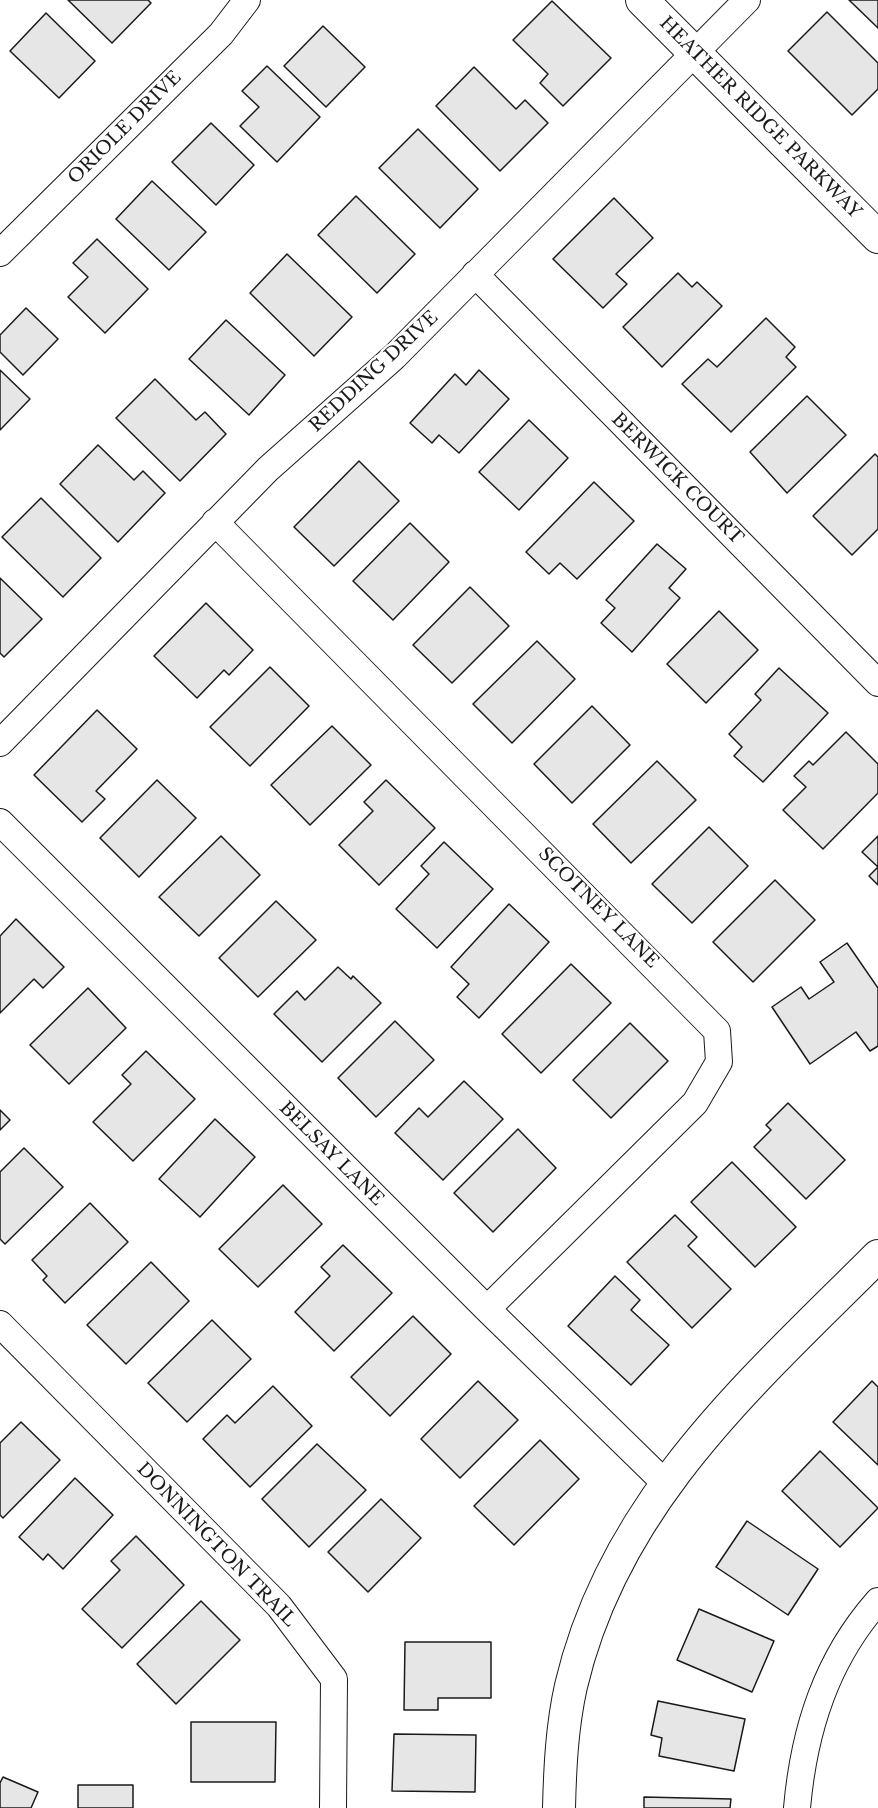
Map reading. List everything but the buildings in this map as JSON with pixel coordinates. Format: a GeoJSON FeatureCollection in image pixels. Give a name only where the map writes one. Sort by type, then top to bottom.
{"type":"FeatureCollection","features":[{"type":"Feature","properties":{"kind":"street","name":"ORIOLE DRIVE"},"geometry":{"type":"LineString","coordinates":[[0,253],[221,34],[247,0]]}},
{"type":"Feature","properties":{"kind":"street","name":"HEATHER RIDGE PARKWAY"},"geometry":{"type":"LineString","coordinates":[[642,0],[878,237]]}},
{"type":"Feature","properties":{"kind":"street","name":"REDDING DRIVE"},"geometry":{"type":"LineString","coordinates":[[0,743],[215,522],[300,440],[370,381],[747,0]]}},
{"type":"Feature","properties":{"kind":"street","name":"BERWICK COURT"},"geometry":{"type":"LineString","coordinates":[[476,274],[878,683]]}},
{"type":"Feature","properties":{"kind":"street","name":"SCOTNEY LANE"},"geometry":{"type":"LineString","coordinates":[[215,522],[717,1031],[719,1062],[695,1103],[487,1309]]}},
{"type":"Feature","properties":{"kind":"street","name":"BELSAY LANE"},"geometry":{"type":"LineString","coordinates":[[0,822],[487,1309],[665,1483]]}},
{"type":"Feature","properties":{"kind":"street"},"geometry":{"type":"LineString","coordinates":[[559,1808],[562,1741],[571,1687],[583,1643],[605,1586],[628,1539],[665,1483],[734,1401],[878,1256]]}},
{"type":"Feature","properties":{"kind":"street","name":"DONNINGTON TRAIL"},"geometry":{"type":"LineString","coordinates":[[0,1324],[279,1606],[334,1679],[333,1808]]}},
{"type":"Feature","properties":{"kind":"street"},"geometry":{"type":"LineString","coordinates":[[797,1808],[803,1756],[823,1687],[839,1653],[861,1620],[878,1601]]}}]}
